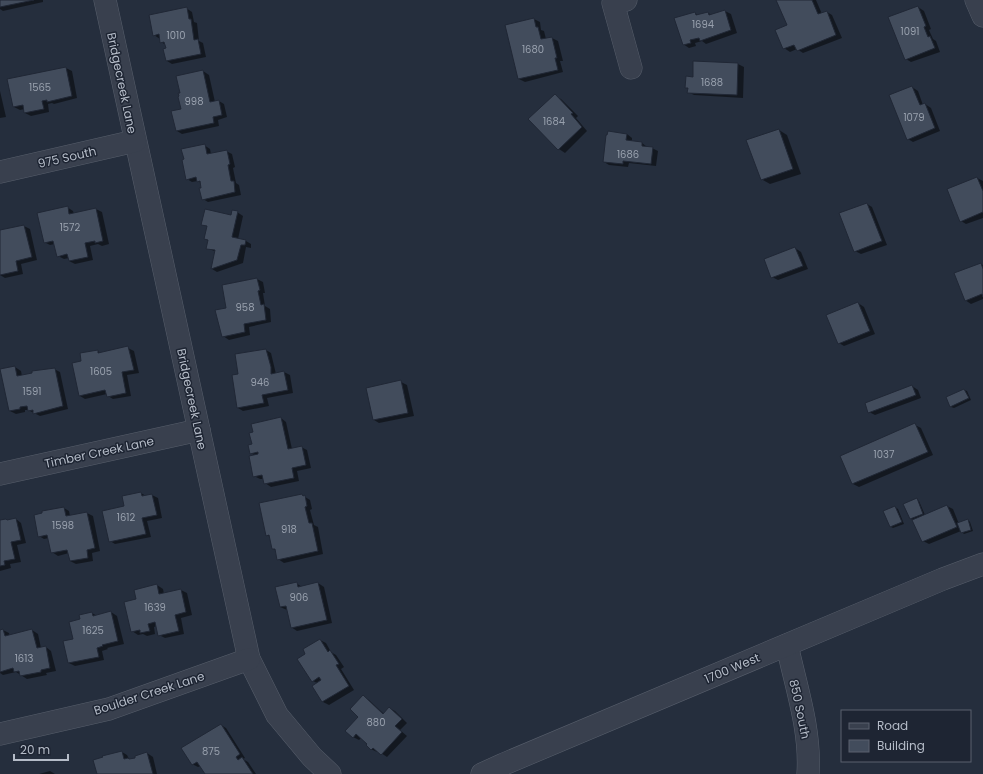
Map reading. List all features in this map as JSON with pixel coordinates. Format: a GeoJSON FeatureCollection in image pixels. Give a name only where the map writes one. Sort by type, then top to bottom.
{"type":"FeatureCollection","features":[{"type":"Feature","properties":{"kind":"street","name":"Bridgecreek Lane"},"geometry":{"type":"LineString","coordinates":[[105,0],[249,659],[277,715],[312,757],[330,774]]}},
{"type":"Feature","properties":{"kind":"street"},"geometry":{"type":"LineString","coordinates":[[626,0],[613,3],[631,68]]}},
{"type":"Feature","properties":{"kind":"street"},"geometry":{"type":"LineString","coordinates":[[976,0],[983,16]]}},
{"type":"Feature","properties":{"kind":"street","name":"975 South"},"geometry":{"type":"LineString","coordinates":[[0,172],[135,141]]}},
{"type":"Feature","properties":{"kind":"street","name":"Timber Creek Lane"},"geometry":{"type":"LineString","coordinates":[[0,474],[199,430]]}},
{"type":"Feature","properties":{"kind":"street","name":"1700 West"},"geometry":{"type":"LineString","coordinates":[[482,774],[787,644],[943,579],[983,564]]}},
{"type":"Feature","properties":{"kind":"street","name":"850 South"},"geometry":{"type":"LineString","coordinates":[[787,644],[806,732],[808,774]]}},
{"type":"Feature","properties":{"kind":"street","name":"Boulder Creek Lane"},"geometry":{"type":"LineString","coordinates":[[0,734],[109,709],[249,659]]}},
{"type":"Feature","properties":{"kind":"building"},"geometry":{"type":"Polygon","coordinates":[[[0,0],[34,0],[0,7],[0,0]]]}},
{"type":"Feature","properties":{"kind":"building"},"geometry":{"type":"Polygon","coordinates":[[[776,0],[812,0],[818,14],[827,11],[836,35],[797,51],[794,45],[783,49],[775,30],[787,25],[776,0]]]}},
{"type":"Feature","properties":{"kind":"building"},"geometry":{"type":"Polygon","coordinates":[[[918,6],[926,26],[924,27],[928,37],[930,36],[935,48],[905,60],[888,17],[918,6]]]}},
{"type":"Feature","properties":{"kind":"building"},"geometry":{"type":"Polygon","coordinates":[[[187,7],[189,19],[191,19],[194,40],[198,39],[201,54],[166,61],[163,49],[166,48],[164,42],[160,43],[159,34],[153,36],[149,15],[187,7]]]}},
{"type":"Feature","properties":{"kind":"building"},"geometry":{"type":"Polygon","coordinates":[[[725,10],[731,30],[700,41],[699,38],[690,40],[691,43],[683,45],[674,18],[695,12],[696,15],[708,12],[709,15],[725,10]]]}},
{"type":"Feature","properties":{"kind":"building"},"geometry":{"type":"Polygon","coordinates":[[[534,18],[541,39],[552,37],[558,70],[518,79],[505,25],[534,18]]]}},
{"type":"Feature","properties":{"kind":"building"},"geometry":{"type":"Polygon","coordinates":[[[693,61],[738,63],[737,95],[687,93],[688,88],[685,88],[686,76],[693,77],[693,61]]]}},
{"type":"Feature","properties":{"kind":"building"},"geometry":{"type":"Polygon","coordinates":[[[66,67],[72,96],[47,102],[47,100],[42,101],[44,109],[24,113],[23,105],[13,107],[7,79],[66,67]]]}},
{"type":"Feature","properties":{"kind":"building"},"geometry":{"type":"Polygon","coordinates":[[[203,70],[210,102],[219,100],[222,115],[213,117],[214,123],[176,131],[171,111],[181,109],[178,97],[178,93],[180,93],[176,76],[203,70]]]}},
{"type":"Feature","properties":{"kind":"building"},"geometry":{"type":"Polygon","coordinates":[[[912,86],[920,105],[925,103],[935,128],[907,140],[889,95],[912,86]]]}},
{"type":"Feature","properties":{"kind":"building"},"geometry":{"type":"Polygon","coordinates":[[[555,94],[573,113],[571,114],[582,127],[558,150],[528,119],[555,94]]]}},
{"type":"Feature","properties":{"kind":"building"},"geometry":{"type":"Polygon","coordinates":[[[779,129],[793,169],[761,180],[746,140],[779,129]]]}},
{"type":"Feature","properties":{"kind":"building"},"geometry":{"type":"Polygon","coordinates":[[[608,131],[627,134],[626,140],[642,142],[642,146],[653,147],[651,164],[623,161],[623,164],[603,162],[606,135],[608,131]]]}},
{"type":"Feature","properties":{"kind":"building"},"geometry":{"type":"Polygon","coordinates":[[[205,144],[207,154],[227,150],[231,181],[234,181],[235,192],[202,200],[199,188],[201,188],[200,181],[197,182],[196,177],[186,180],[182,160],[184,159],[181,149],[205,144]]]}},
{"type":"Feature","properties":{"kind":"building"},"geometry":{"type":"Polygon","coordinates":[[[977,177],[983,191],[983,212],[960,222],[947,189],[977,177]]]}},
{"type":"Feature","properties":{"kind":"building"},"geometry":{"type":"Polygon","coordinates":[[[867,203],[882,241],[854,252],[839,213],[867,203]]]}},
{"type":"Feature","properties":{"kind":"building"},"geometry":{"type":"Polygon","coordinates":[[[68,206],[69,214],[96,208],[103,241],[85,243],[88,257],[69,261],[67,254],[57,257],[53,241],[44,243],[37,213],[68,206]]]}},
{"type":"Feature","properties":{"kind":"building"},"geometry":{"type":"Polygon","coordinates":[[[205,209],[231,215],[232,210],[238,211],[232,237],[246,240],[245,245],[241,245],[237,260],[211,269],[215,250],[206,249],[208,240],[204,239],[207,226],[201,225],[205,209]]]}},
{"type":"Feature","properties":{"kind":"building"},"geometry":{"type":"Polygon","coordinates":[[[24,225],[32,257],[16,261],[18,271],[0,275],[0,230],[24,225]]]}},
{"type":"Feature","properties":{"kind":"building"},"geometry":{"type":"Polygon","coordinates":[[[795,247],[803,266],[771,278],[764,259],[795,247]]]}},
{"type":"Feature","properties":{"kind":"building"},"geometry":{"type":"Polygon","coordinates":[[[981,263],[983,269],[983,297],[982,294],[965,301],[954,273],[981,263]]]}},
{"type":"Feature","properties":{"kind":"building"},"geometry":{"type":"Polygon","coordinates":[[[257,278],[260,290],[258,291],[261,305],[264,304],[266,320],[244,324],[245,332],[222,337],[215,310],[226,308],[222,285],[257,278]]]}},
{"type":"Feature","properties":{"kind":"building"},"geometry":{"type":"Polygon","coordinates":[[[858,302],[870,331],[838,344],[826,315],[858,302]]]}},
{"type":"Feature","properties":{"kind":"building"},"geometry":{"type":"Polygon","coordinates":[[[128,346],[134,370],[122,372],[126,393],[107,397],[105,390],[79,396],[72,363],[81,361],[80,353],[98,350],[98,353],[128,346]]]}},
{"type":"Feature","properties":{"kind":"building"},"geometry":{"type":"Polygon","coordinates":[[[266,349],[271,367],[271,374],[284,371],[288,390],[262,395],[264,403],[237,408],[232,375],[238,374],[235,354],[266,349]]]}},
{"type":"Feature","properties":{"kind":"building"},"geometry":{"type":"Polygon","coordinates":[[[15,366],[17,376],[32,373],[32,371],[55,368],[63,406],[33,414],[33,410],[28,411],[27,406],[9,411],[0,369],[15,366]]]}},
{"type":"Feature","properties":{"kind":"building"},"geometry":{"type":"Polygon","coordinates":[[[401,380],[408,413],[373,420],[366,388],[401,380]]]}},
{"type":"Feature","properties":{"kind":"building"},"geometry":{"type":"Polygon","coordinates":[[[912,385],[916,395],[868,413],[865,403],[912,385]]]}},
{"type":"Feature","properties":{"kind":"building"},"geometry":{"type":"Polygon","coordinates":[[[964,389],[969,398],[950,407],[946,397],[964,389]]]}},
{"type":"Feature","properties":{"kind":"building"},"geometry":{"type":"Polygon","coordinates":[[[281,417],[288,449],[302,446],[306,465],[292,468],[294,478],[264,484],[262,475],[253,477],[249,456],[258,454],[258,452],[250,454],[248,445],[252,444],[249,433],[253,432],[251,424],[281,417]]]}},
{"type":"Feature","properties":{"kind":"building"},"geometry":{"type":"Polygon","coordinates":[[[915,423],[928,452],[852,484],[840,456],[915,423]]]}},
{"type":"Feature","properties":{"kind":"building"},"geometry":{"type":"Polygon","coordinates":[[[141,492],[142,496],[152,494],[157,515],[142,518],[146,534],[109,542],[102,511],[124,506],[122,496],[141,492]]]}},
{"type":"Feature","properties":{"kind":"building"},"geometry":{"type":"Polygon","coordinates":[[[302,494],[303,496],[305,495],[307,506],[305,507],[309,523],[312,523],[318,551],[277,560],[275,549],[272,549],[269,535],[266,536],[259,503],[302,494]]]}},
{"type":"Feature","properties":{"kind":"building"},"geometry":{"type":"Polygon","coordinates":[[[917,498],[923,514],[910,519],[903,504],[917,498]]]}},
{"type":"Feature","properties":{"kind":"building"},"geometry":{"type":"Polygon","coordinates":[[[947,505],[957,527],[922,542],[912,520],[947,505]]]}},
{"type":"Feature","properties":{"kind":"building"},"geometry":{"type":"Polygon","coordinates":[[[895,506],[902,522],[890,527],[883,511],[895,506]]]}},
{"type":"Feature","properties":{"kind":"building"},"geometry":{"type":"Polygon","coordinates":[[[64,507],[66,516],[87,512],[95,548],[87,550],[88,558],[70,561],[67,550],[51,553],[47,535],[38,537],[34,515],[42,513],[42,511],[64,507]]]}},
{"type":"Feature","properties":{"kind":"building"},"geometry":{"type":"Polygon","coordinates":[[[16,518],[21,540],[11,542],[15,559],[4,561],[5,565],[0,566],[0,520],[16,518]]]}},
{"type":"Feature","properties":{"kind":"building"},"geometry":{"type":"Polygon","coordinates":[[[968,519],[971,530],[961,533],[957,523],[968,519]]]}},
{"type":"Feature","properties":{"kind":"building"},"geometry":{"type":"Polygon","coordinates":[[[297,582],[298,587],[318,582],[327,620],[291,628],[286,606],[280,607],[275,587],[297,582]]]}},
{"type":"Feature","properties":{"kind":"building"},"geometry":{"type":"Polygon","coordinates":[[[157,584],[159,594],[181,589],[186,612],[175,615],[179,631],[158,636],[155,622],[148,624],[150,631],[140,633],[140,630],[131,632],[124,602],[136,599],[134,590],[157,584]]]}},
{"type":"Feature","properties":{"kind":"building"},"geometry":{"type":"Polygon","coordinates":[[[111,611],[118,641],[102,645],[103,646],[97,648],[99,657],[68,663],[63,641],[73,639],[69,622],[80,619],[79,615],[92,612],[93,616],[111,611]]]}},
{"type":"Feature","properties":{"kind":"building"},"geometry":{"type":"Polygon","coordinates":[[[3,629],[5,636],[32,629],[37,648],[46,646],[50,668],[41,670],[41,672],[20,676],[19,671],[14,672],[13,668],[0,672],[0,630],[3,629]]]}},
{"type":"Feature","properties":{"kind":"building"},"geometry":{"type":"Polygon","coordinates":[[[320,639],[328,652],[330,650],[339,664],[336,665],[349,686],[322,702],[312,686],[321,680],[319,677],[312,682],[297,659],[305,654],[303,649],[320,639]]]}},
{"type":"Feature","properties":{"kind":"building"},"geometry":{"type":"Polygon","coordinates":[[[363,695],[383,714],[389,707],[402,719],[395,726],[402,732],[381,755],[373,748],[371,750],[356,734],[353,738],[345,731],[358,717],[350,709],[363,695]]]}},
{"type":"Feature","properties":{"kind":"building"},"geometry":{"type":"Polygon","coordinates":[[[221,724],[240,754],[236,757],[238,760],[242,757],[253,774],[205,774],[197,762],[192,765],[181,748],[221,724]]]}},
{"type":"Feature","properties":{"kind":"building"},"geometry":{"type":"Polygon","coordinates":[[[122,751],[124,759],[135,758],[135,756],[147,752],[153,774],[97,774],[93,760],[122,751]]]}}]}
